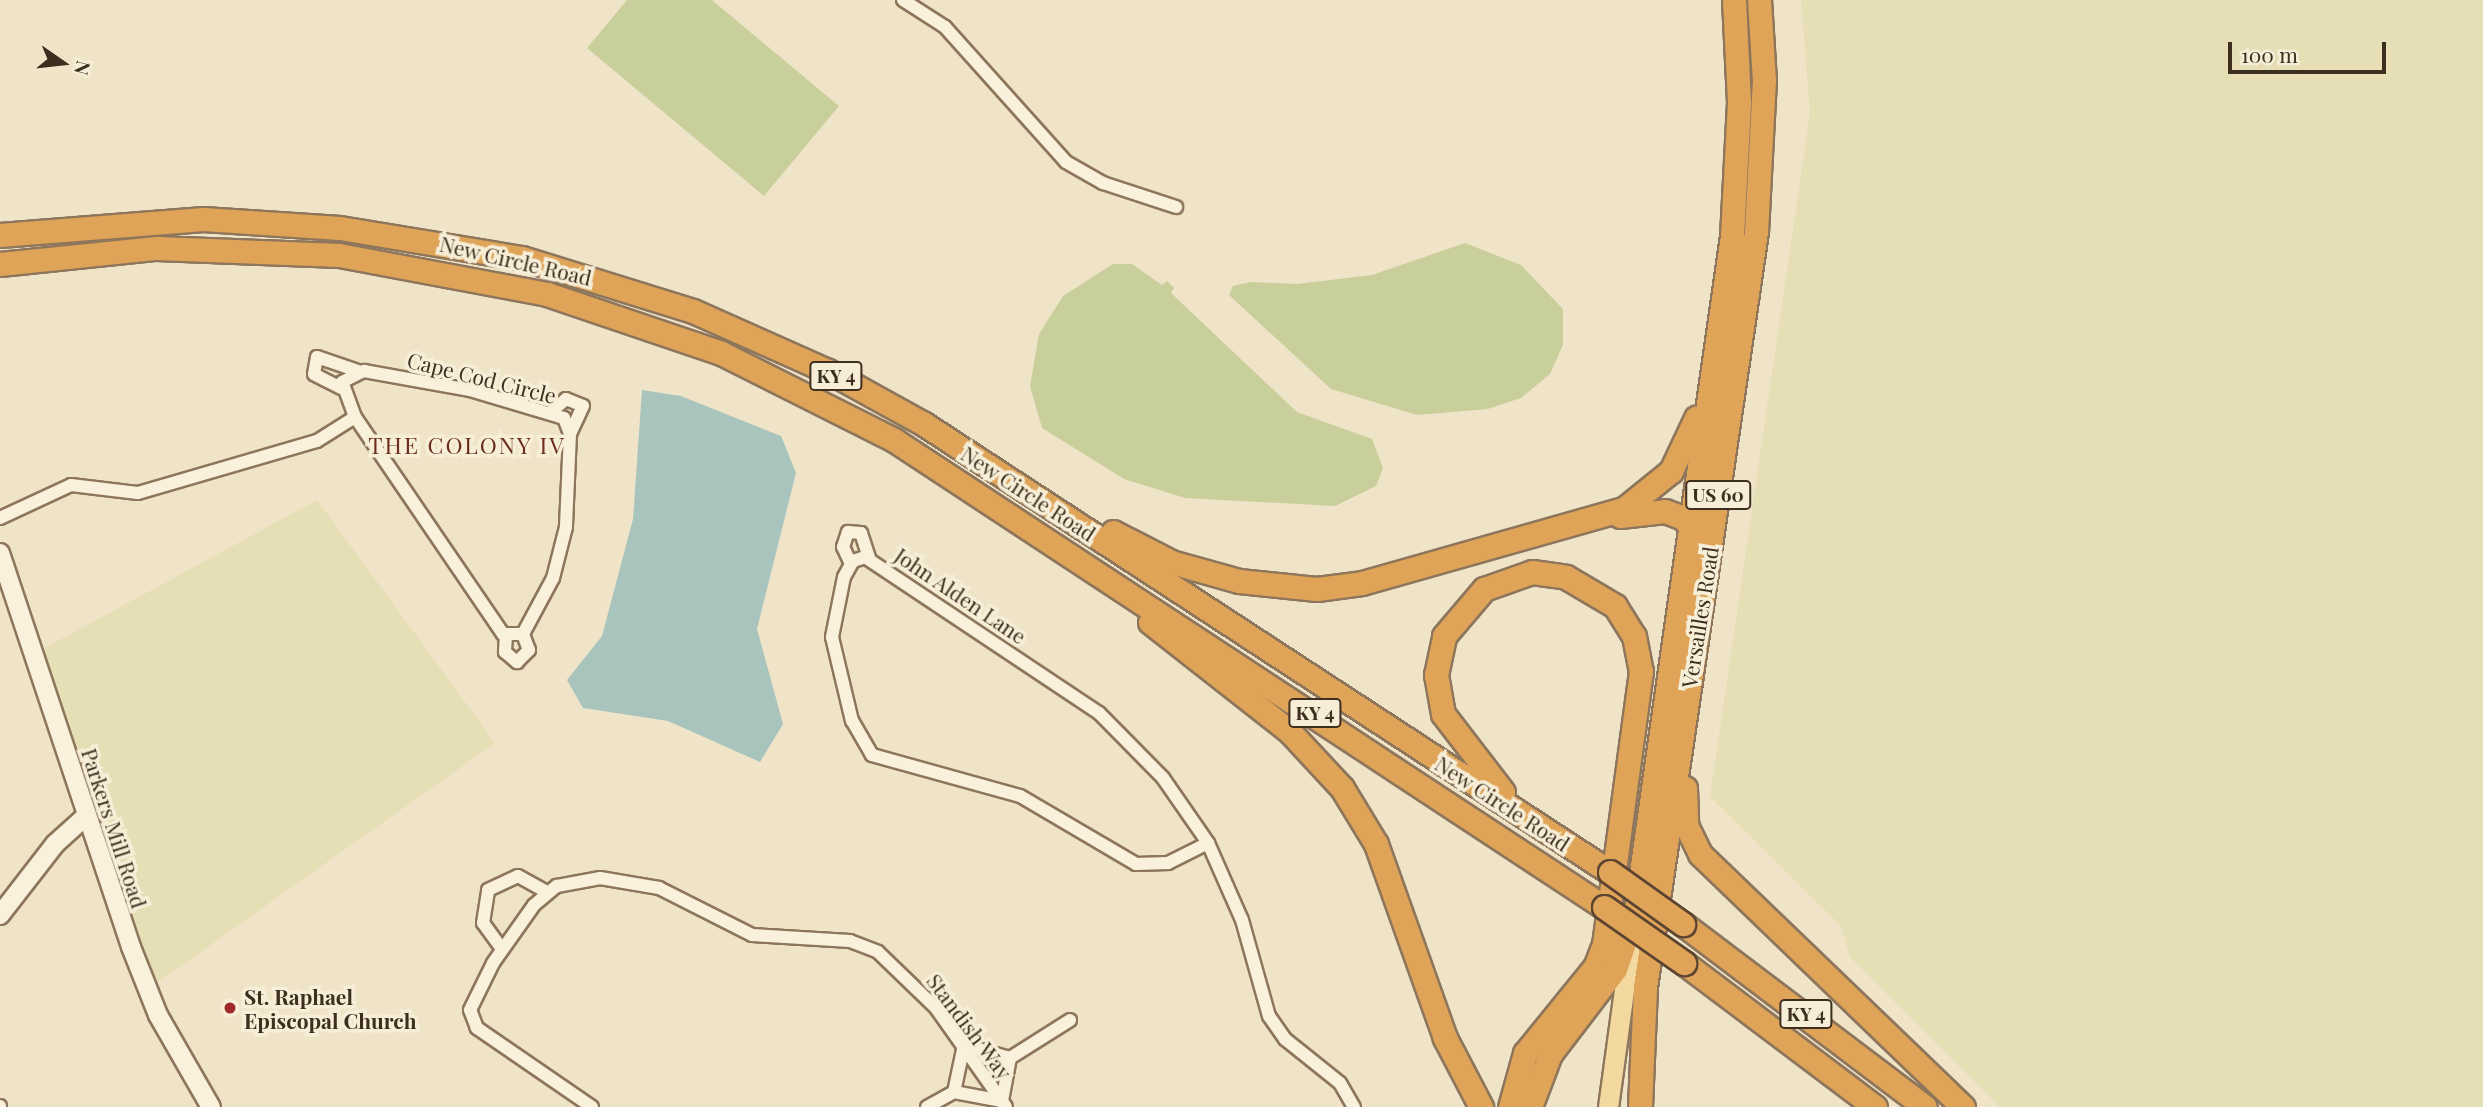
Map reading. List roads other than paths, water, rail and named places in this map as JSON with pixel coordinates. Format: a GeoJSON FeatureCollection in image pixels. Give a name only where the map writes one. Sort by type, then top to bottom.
{"type":"FeatureCollection","features":[{"type":"Feature","properties":{"kind":"highway","name":"Versailles Road"},"geometry":{"type":"LineString","coordinates":[[1636,908],[1724,299],[1739,103],[1734,0]]}},
{"type":"Feature","properties":{"kind":"highway","name":"Versailles Road"},"geometry":{"type":"LineString","coordinates":[[1645,987],[1756,232],[1764,81],[1759,0]]}},
{"type":"Feature","properties":{"kind":"highway","name":"New Circle Road"},"geometry":{"type":"LineString","coordinates":[[0,235],[143,221],[260,221],[398,235],[522,258],[653,297],[779,347],[924,424],[1610,872],[1925,1107]]}},
{"type":"Feature","properties":{"kind":"highway","name":"New Circle Road"},"geometry":{"type":"LineString","coordinates":[[0,264],[156,248],[235,248],[393,262],[547,294],[666,331],[806,392],[1023,523],[1604,907],[1684,962],[1875,1107]]}},
{"type":"Feature","properties":{"kind":"highway"},"geometry":{"type":"LineString","coordinates":[[1597,519],[1641,499],[1680,458],[1694,427],[1724,299]]}},
{"type":"Feature","properties":{"kind":"highway"},"geometry":{"type":"LineString","coordinates":[[986,465],[1171,562],[1281,587],[1362,583],[1597,519],[1665,511],[1691,525],[1710,553]]}},
{"type":"Feature","properties":{"kind":"highway"},"geometry":{"type":"LineString","coordinates":[[1023,523],[1289,731],[1342,788],[1376,844],[1446,1038],[1481,1107]]}},
{"type":"Feature","properties":{"kind":"highway"},"geometry":{"type":"LineString","coordinates":[[1510,1107],[1525,1053],[1601,955],[1620,853],[1641,671],[1630,629],[1600,593],[1566,577],[1532,572],[1484,589],[1454,619],[1438,657],[1438,696],[1454,734],[1475,762],[1562,841]]}},
{"type":"Feature","properties":{"kind":"highway"},"geometry":{"type":"LineString","coordinates":[[1702,600],[1684,797],[1689,836],[1718,872],[1963,1107]]}},
{"type":"Feature","properties":{"kind":"highway"},"geometry":{"type":"LineString","coordinates":[[1530,1107],[1550,1054],[1615,969],[1636,908]]}},
{"type":"Feature","properties":{"kind":"highway"},"geometry":{"type":"LineString","coordinates":[[1640,1107],[1645,987]]}},
{"type":"Feature","properties":{"kind":"highway"},"geometry":{"type":"LineString","coordinates":[[1747,1009],[1827,1076],[1851,1107]]}},
{"type":"Feature","properties":{"kind":"main road","name":"Parkers Mill Road"},"geometry":{"type":"LineString","coordinates":[[0,553],[86,816],[147,990],[211,1107]]}},
{"type":"Feature","properties":{"kind":"main road"},"geometry":{"type":"LineString","coordinates":[[0,915],[55,844],[86,816]]}},
{"type":"Feature","properties":{"kind":"main road","name":"Versailles Road"},"geometry":{"type":"LineString","coordinates":[[1608,1107],[1636,908]]}},
{"type":"Feature","properties":{"kind":"main road","name":"Versailles Road"},"geometry":{"type":"LineString","coordinates":[[1628,1107],[1645,987]]}},
{"type":"Feature","properties":{"kind":"street"},"geometry":{"type":"LineString","coordinates":[[903,0],[945,27],[1066,162],[1175,207]]}},
{"type":"Feature","properties":{"kind":"street","name":"Cape Cod Circle"},"geometry":{"type":"LineString","coordinates":[[341,388],[314,374],[317,356],[358,371],[553,410],[570,434]]}},
{"type":"Feature","properties":{"kind":"street"},"geometry":{"type":"LineString","coordinates":[[358,371],[341,388],[355,417],[506,636],[505,652],[517,662],[529,650],[523,634]]}},
{"type":"Feature","properties":{"kind":"street"},"geometry":{"type":"LineString","coordinates":[[506,636],[523,634],[540,609],[562,545],[570,434],[583,406],[566,399],[553,410]]}},
{"type":"Feature","properties":{"kind":"street"},"geometry":{"type":"LineString","coordinates":[[0,518],[71,485],[138,493],[317,441],[355,417]]}},
{"type":"Feature","properties":{"kind":"street"},"geometry":{"type":"LineString","coordinates":[[869,558],[861,533],[848,532],[843,547],[851,564],[832,623],[833,652],[860,741],[872,755],[1020,796],[1136,864],[1168,863],[1208,843]]}},
{"type":"Feature","properties":{"kind":"street","name":"John Alden Lane"},"geometry":{"type":"LineString","coordinates":[[851,564],[869,558],[1099,713],[1163,778],[1208,843],[1242,920],[1269,1016],[1292,1046],[1340,1083],[1354,1107]]}},
{"type":"Feature","properties":{"kind":"street"},"geometry":{"type":"LineString","coordinates":[[502,949],[483,923],[488,890],[518,876],[547,892],[502,949],[470,1019],[592,1107]]}},
{"type":"Feature","properties":{"kind":"street","name":"Standish Way"},"geometry":{"type":"LineString","coordinates":[[547,892],[584,879],[629,881],[673,894],[752,935],[863,944],[912,979],[964,1045],[1004,1104]]}},
{"type":"Feature","properties":{"kind":"street"},"geometry":{"type":"LineString","coordinates":[[954,1092],[964,1045],[1010,1058],[1070,1020]]}},
{"type":"Feature","properties":{"kind":"street"},"geometry":{"type":"LineString","coordinates":[[928,1107],[954,1092],[1004,1104],[1010,1058]]}},
{"type":"Feature","properties":{"kind":"water"},"geometry":{"type":"Polygon","coordinates":[[[642,390],[681,396],[781,436],[796,473],[757,629],[783,724],[760,762],[668,721],[583,708],[567,680],[602,636],[633,519],[642,390]]]}},
{"type":"Feature","properties":{"kind":"place","name":"St. Raphael Episcopal Church"},"geometry":{"type":"Point","coordinates":[230,1008]}},
{"type":"Feature","properties":{"kind":"district","name":"THE COLONY IV"},"geometry":{"type":"Point","coordinates":[467,445]}}]}
